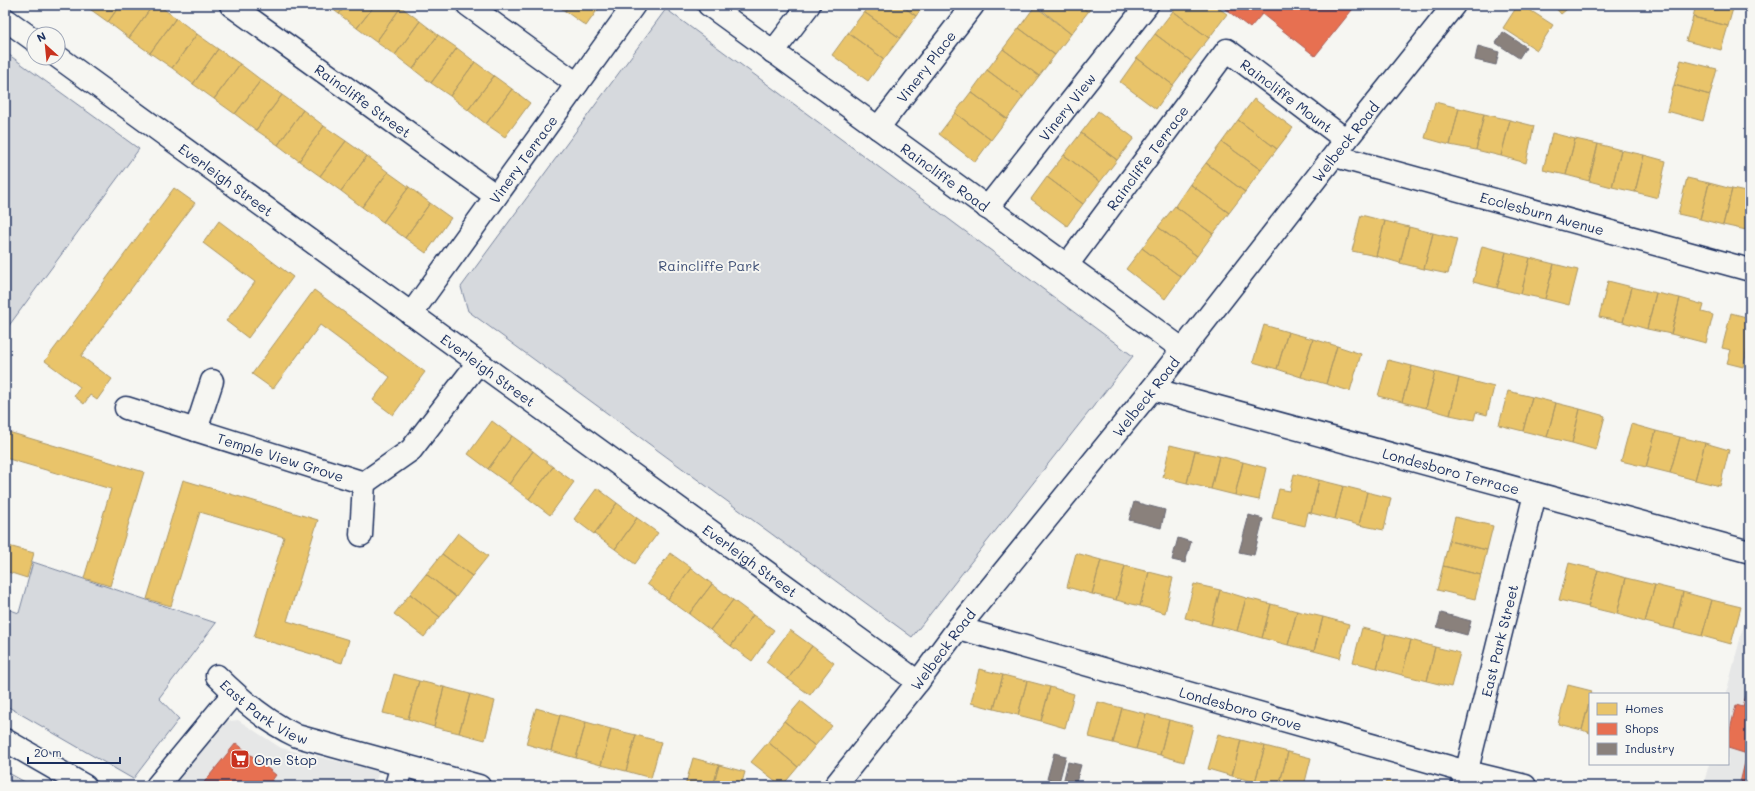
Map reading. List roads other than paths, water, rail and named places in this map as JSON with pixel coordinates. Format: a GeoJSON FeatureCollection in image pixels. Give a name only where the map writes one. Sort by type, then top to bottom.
{"type":"FeatureCollection","features":[{"type":"Feature","properties":{"kind":"street","name":"Raincliffe Street"},"geometry":{"type":"LineString","coordinates":[[231,5],[496,196]]}},
{"type":"Feature","properties":{"kind":"street"},"geometry":{"type":"LineString","coordinates":[[468,5],[578,84]]}},
{"type":"Feature","properties":{"kind":"street","name":"Vinery Terrace"},"geometry":{"type":"LineString","coordinates":[[411,314],[634,5]]}},
{"type":"Feature","properties":{"kind":"street","name":"Raincliffe Road"},"geometry":{"type":"LineString","coordinates":[[709,5],[1182,349]]}},
{"type":"Feature","properties":{"kind":"street"},"geometry":{"type":"LineString","coordinates":[[773,52],[809,5]]}},
{"type":"Feature","properties":{"kind":"street","name":"Vinery Place"},"geometry":{"type":"LineString","coordinates":[[878,128],[974,5]]}},
{"type":"Feature","properties":{"kind":"street","name":"Vinery View"},"geometry":{"type":"LineString","coordinates":[[987,208],[1147,5]]}},
{"type":"Feature","properties":{"kind":"street","name":"Welbeck Road"},"geometry":{"type":"LineString","coordinates":[[835,786],[918,682],[958,628],[1152,389],[1340,148],[1454,5]]}},
{"type":"Feature","properties":{"kind":"street"},"geometry":{"type":"LineString","coordinates":[[5,19],[26,34]]}},
{"type":"Feature","properties":{"kind":"street","name":"Raincliffe Mount"},"geometry":{"type":"LineString","coordinates":[[1227,50],[1340,148]]}},
{"type":"Feature","properties":{"kind":"street","name":"Raincliffe Terrace"},"geometry":{"type":"LineString","coordinates":[[1067,265],[1227,50]]}},
{"type":"Feature","properties":{"kind":"street","name":"Everleigh Street"},"geometry":{"type":"LineString","coordinates":[[66,64],[918,682]]}},
{"type":"Feature","properties":{"kind":"street","name":"Ecclesburn Avenue"},"geometry":{"type":"LineString","coordinates":[[1340,148],[1750,270]]}},
{"type":"Feature","properties":{"kind":"street"},"geometry":{"type":"LineString","coordinates":[[362,535],[364,483],[411,450],[478,363]]}},
{"type":"Feature","properties":{"kind":"street"},"geometry":{"type":"LineString","coordinates":[[196,430],[212,381]]}},
{"type":"Feature","properties":{"kind":"street","name":"Londesboro Terrace"},"geometry":{"type":"LineString","coordinates":[[1152,389],[1750,552]]}},
{"type":"Feature","properties":{"kind":"street","name":"Temple View Grove"},"geometry":{"type":"LineString","coordinates":[[126,408],[364,483]]}},
{"type":"Feature","properties":{"kind":"street","name":"East Park Street"},"geometry":{"type":"LineString","coordinates":[[1465,779],[1535,494]]}},
{"type":"Feature","properties":{"kind":"street","name":"Londesboro Grove"},"geometry":{"type":"LineString","coordinates":[[958,628],[1465,779],[1525,786]]}},
{"type":"Feature","properties":{"kind":"street","name":"East Park View"},"geometry":{"type":"LineString","coordinates":[[217,676],[234,693],[278,727],[297,736],[479,786]]}},
{"type":"Feature","properties":{"kind":"street"},"geometry":{"type":"LineString","coordinates":[[157,786],[234,693]]}},
{"type":"Feature","properties":{"kind":"street"},"geometry":{"type":"LineString","coordinates":[[5,740],[85,786]]}},
{"type":"Feature","properties":{"kind":"street"},"geometry":{"type":"LineString","coordinates":[[396,786],[402,765]]}},
{"type":"Feature","properties":{"kind":"place","name":"One Stop"},"geometry":{"type":"Point","coordinates":[240,759]}},
{"type":"Feature","properties":{"kind":"park label","name":"Raincliffe Park"},"geometry":{"type":"Point","coordinates":[709,265]}}]}
